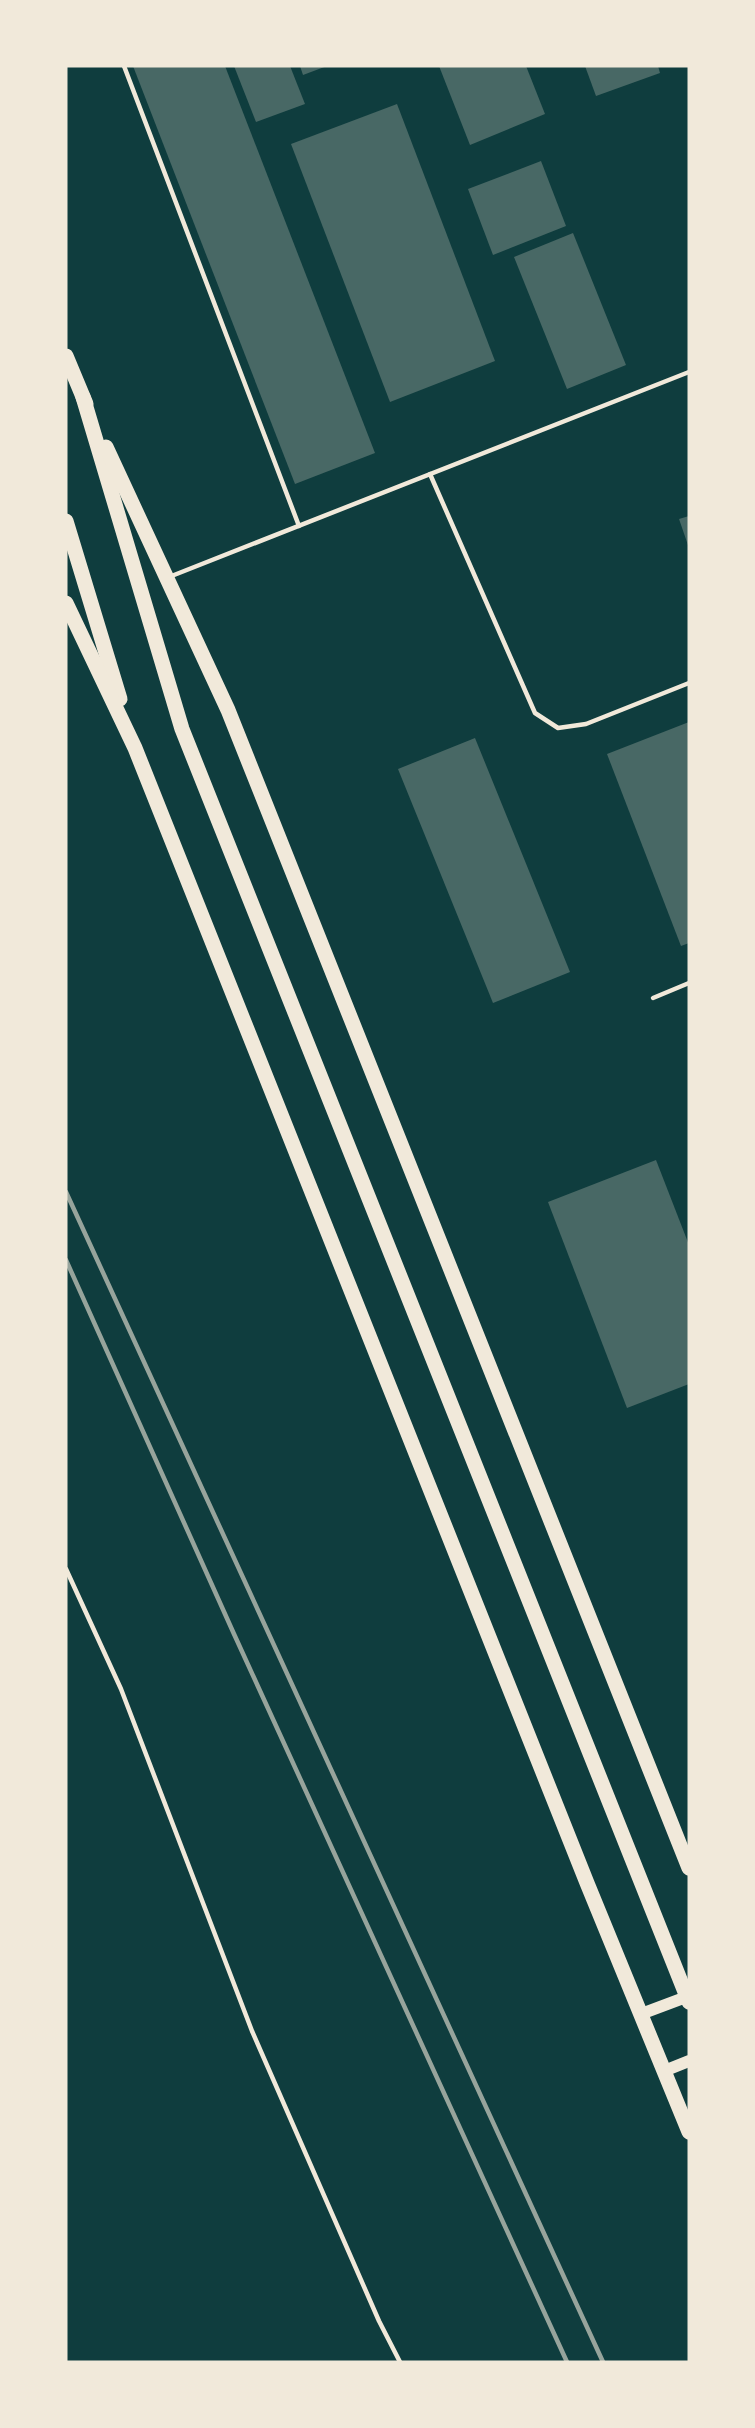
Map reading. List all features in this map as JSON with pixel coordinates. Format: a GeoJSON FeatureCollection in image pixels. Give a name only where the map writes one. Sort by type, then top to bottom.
{"type":"FeatureCollection","features":[{"type":"Feature","properties":{"kind":"main road"},"geometry":{"type":"LineString","coordinates":[[66,356],[82,397],[232,721],[689,1868]]}},
{"type":"Feature","properties":{"kind":"main road"},"geometry":{"type":"LineString","coordinates":[[82,397],[182,729],[689,2002]]}},
{"type":"Feature","properties":{"kind":"main road"},"geometry":{"type":"LineString","coordinates":[[66,521],[135,748]]}},
{"type":"Feature","properties":{"kind":"main road"},"geometry":{"type":"LineString","coordinates":[[66,603],[135,748],[689,2132]]}},
{"type":"Feature","properties":{"kind":"main road"},"geometry":{"type":"LineString","coordinates":[[640,2014],[689,1996]]}},
{"type":"Feature","properties":{"kind":"main road"},"geometry":{"type":"LineString","coordinates":[[664,2071],[689,2061]]}},
{"type":"Feature","properties":{"kind":"lane"},"geometry":{"type":"LineString","coordinates":[[124,66],[299,526]]}},
{"type":"Feature","properties":{"kind":"lane"},"geometry":{"type":"LineString","coordinates":[[167,578],[689,372]]}},
{"type":"Feature","properties":{"kind":"lane"},"geometry":{"type":"LineString","coordinates":[[430,474],[535,713],[558,728],[586,724],[689,683]]}},
{"type":"Feature","properties":{"kind":"lane"},"geometry":{"type":"LineString","coordinates":[[653,998],[689,983]]}},
{"type":"Feature","properties":{"kind":"lane"},"geometry":{"type":"LineString","coordinates":[[66,1569],[121,1689],[252,2031],[379,2321],[400,2362]]}},
{"type":"Feature","properties":{"kind":"building"},"geometry":{"type":"Polygon","coordinates":[[[133,66],[225,66],[375,453],[295,484],[133,66]]]}},
{"type":"Feature","properties":{"kind":"building"},"geometry":{"type":"Polygon","coordinates":[[[234,66],[290,66],[305,104],[256,122],[234,66]]]}},
{"type":"Feature","properties":{"kind":"building"},"geometry":{"type":"Polygon","coordinates":[[[300,66],[327,66],[303,75],[300,66]]]}},
{"type":"Feature","properties":{"kind":"building"},"geometry":{"type":"Polygon","coordinates":[[[439,66],[526,66],[545,114],[470,145],[439,66]]]}},
{"type":"Feature","properties":{"kind":"building"},"geometry":{"type":"Polygon","coordinates":[[[585,66],[658,66],[660,73],[596,96],[585,66]]]}},
{"type":"Feature","properties":{"kind":"building"},"geometry":{"type":"Polygon","coordinates":[[[397,104],[495,361],[390,402],[291,144],[397,104]]]}},
{"type":"Feature","properties":{"kind":"building"},"geometry":{"type":"Polygon","coordinates":[[[541,161],[566,226],[493,255],[468,189],[541,161]]]}},
{"type":"Feature","properties":{"kind":"building"},"geometry":{"type":"Polygon","coordinates":[[[573,233],[626,365],[567,389],[514,257],[573,233]]]}},
{"type":"Feature","properties":{"kind":"building"},"geometry":{"type":"Polygon","coordinates":[[[689,516],[689,548],[679,519],[689,516]]]}},
{"type":"Feature","properties":{"kind":"building"},"geometry":{"type":"Polygon","coordinates":[[[689,722],[689,943],[681,946],[607,754],[689,722]]]}},
{"type":"Feature","properties":{"kind":"building"},"geometry":{"type":"Polygon","coordinates":[[[475,738],[570,972],[493,1003],[398,769],[475,738]]]}},
{"type":"Feature","properties":{"kind":"building"},"geometry":{"type":"Polygon","coordinates":[[[656,1160],[689,1245],[689,1384],[627,1408],[548,1202],[656,1160]]]}},
{"type":"Feature","properties":{"kind":"railway"},"geometry":{"type":"LineString","coordinates":[[66,1192],[603,2362]]}},
{"type":"Feature","properties":{"kind":"railway"},"geometry":{"type":"LineString","coordinates":[[66,1260],[234,1634],[567,2362]]}}]}
